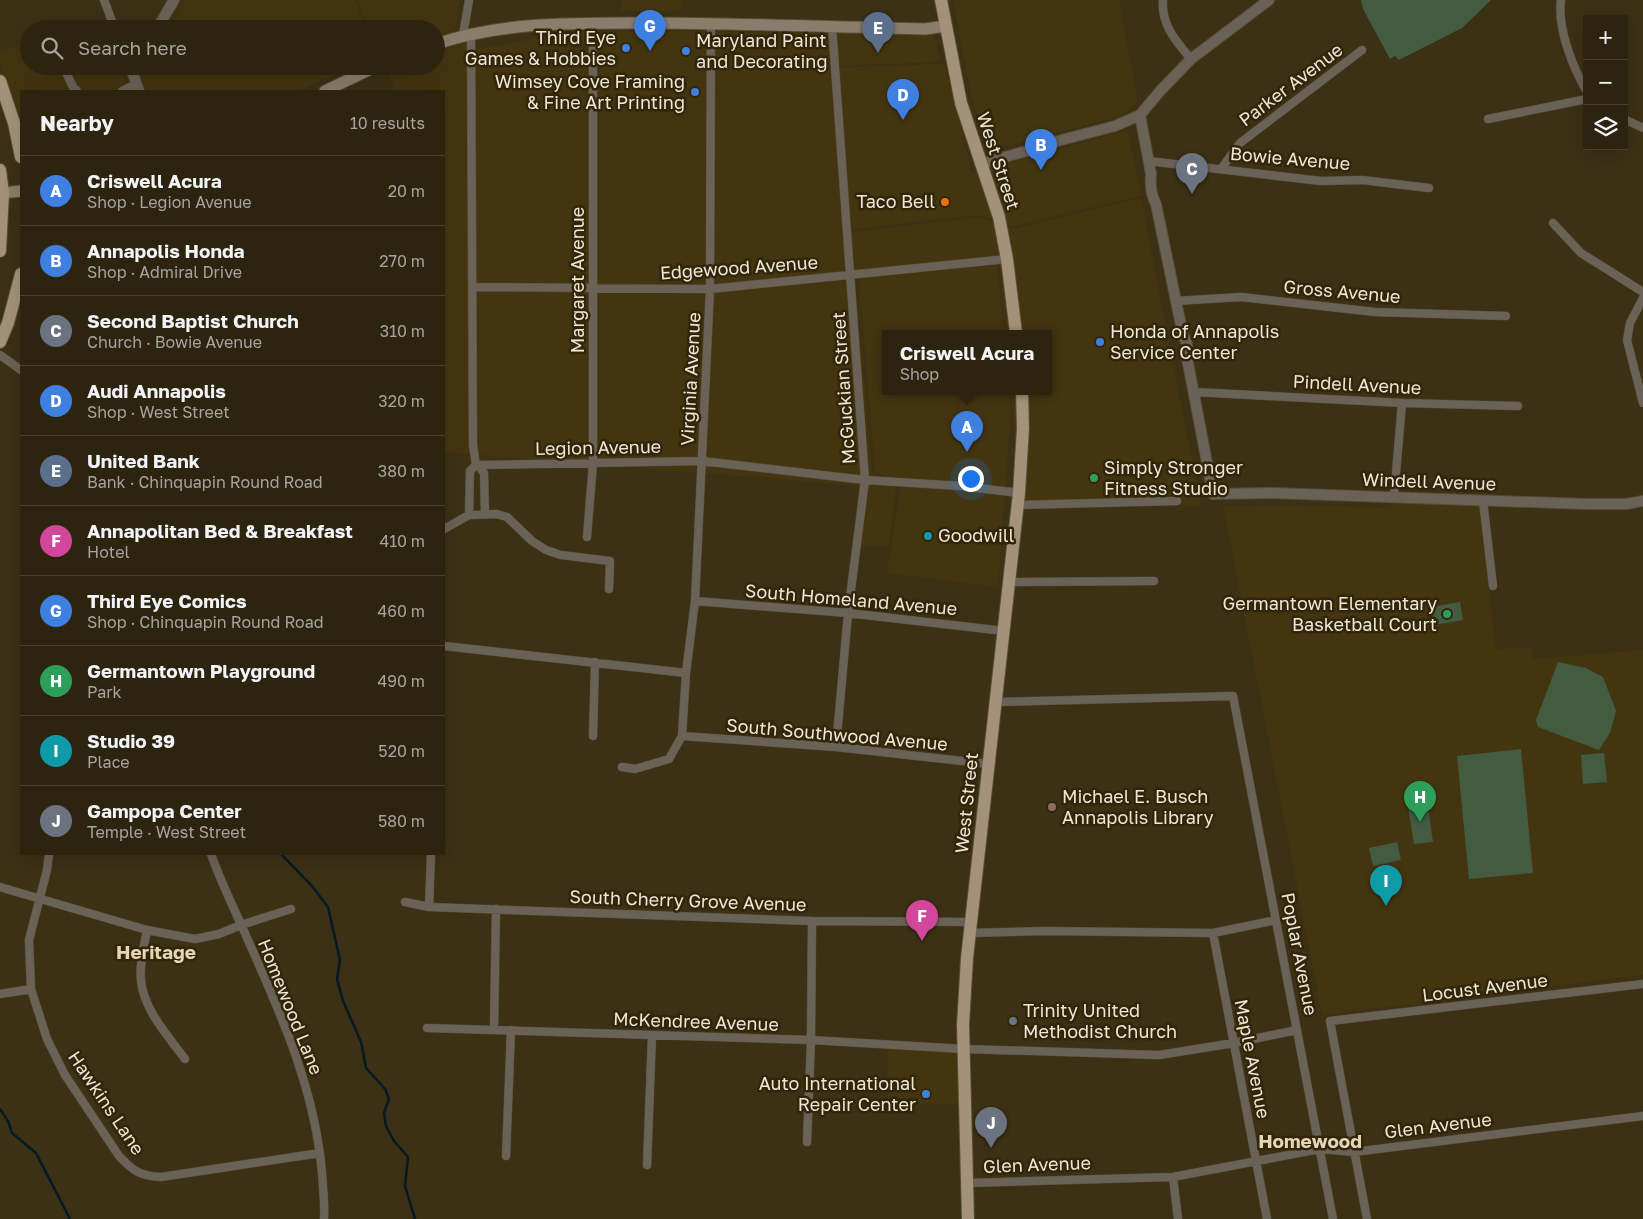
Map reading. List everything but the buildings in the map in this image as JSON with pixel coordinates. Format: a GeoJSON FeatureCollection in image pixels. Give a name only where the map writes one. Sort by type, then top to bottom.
{"type":"FeatureCollection","features":[{"type":"Feature","properties":{"kind":"main road","name":"West Street"},"geometry":{"type":"LineString","coordinates":[[941,0],[961,103],[999,217],[1007,259],[1016,330]]}},
{"type":"Feature","properties":{"kind":"main road"},"geometry":{"type":"LineString","coordinates":[[445,41],[467,35],[521,27],[593,23],[711,23],[925,29],[946,26]]}},
{"type":"Feature","properties":{"kind":"main road"},"geometry":{"type":"LineString","coordinates":[[327,90],[358,75]]}},
{"type":"Feature","properties":{"kind":"main road"},"geometry":{"type":"LineString","coordinates":[[0,81],[14,123],[20,152]]}},
{"type":"Feature","properties":{"kind":"main road"},"geometry":{"type":"LineString","coordinates":[[14,123],[20,134]]}},
{"type":"Feature","properties":{"kind":"main road"},"geometry":{"type":"LineString","coordinates":[[0,170],[3,193],[0,251]]}},
{"type":"Feature","properties":{"kind":"main road"},"geometry":{"type":"LineString","coordinates":[[3,193],[20,191]]}},
{"type":"Feature","properties":{"kind":"main road"},"geometry":{"type":"LineString","coordinates":[[0,342],[8,323],[20,278]]}},
{"type":"Feature","properties":{"kind":"main road","name":"West Street"},"geometry":{"type":"LineString","coordinates":[[968,1219],[964,1010],[970,928],[1018,499],[1023,428],[1022,395]]}},
{"type":"Feature","properties":{"kind":"street"},"geometry":{"type":"LineString","coordinates":[[104,0],[112,20]]}},
{"type":"Feature","properties":{"kind":"street"},"geometry":{"type":"LineString","coordinates":[[162,20],[174,0]]}},
{"type":"Feature","properties":{"kind":"street"},"geometry":{"type":"LineString","coordinates":[[469,0],[467,35],[473,287],[473,445],[477,465],[484,473],[485,514]]}},
{"type":"Feature","properties":{"kind":"street"},"geometry":{"type":"LineString","coordinates":[[1163,0],[1162,7],[1170,34],[1191,59]]}},
{"type":"Feature","properties":{"kind":"street"},"geometry":{"type":"LineString","coordinates":[[980,164],[1115,126],[1140,115],[1191,59],[1269,0]]}},
{"type":"Feature","properties":{"kind":"street"},"geometry":{"type":"LineString","coordinates":[[1562,0],[1560,10],[1564,32],[1577,74],[1583,85]]}},
{"type":"Feature","properties":{"kind":"street","name":"Margaret Avenue"},"geometry":{"type":"LineString","coordinates":[[588,537],[593,463],[593,23]]}},
{"type":"Feature","properties":{"kind":"street","name":"Virginia Avenue"},"geometry":{"type":"LineString","coordinates":[[682,736],[686,673],[695,601],[710,288],[711,23]]}},
{"type":"Feature","properties":{"kind":"street","name":"McGuckian Street"},"geometry":{"type":"LineString","coordinates":[[832,26],[865,480],[848,613],[836,747]]}},
{"type":"Feature","properties":{"kind":"street","name":"Parker Avenue"},"geometry":{"type":"LineString","coordinates":[[1221,169],[1240,143],[1362,50]]}},
{"type":"Feature","properties":{"kind":"street"},"geometry":{"type":"LineString","coordinates":[[67,75],[72,87],[76,90]]}},
{"type":"Feature","properties":{"kind":"street"},"geometry":{"type":"LineString","coordinates":[[134,75],[138,88]]}},
{"type":"Feature","properties":{"kind":"street"},"geometry":{"type":"LineString","coordinates":[[1488,119],[1583,100]]}},
{"type":"Feature","properties":{"kind":"street"},"geometry":{"type":"LineString","coordinates":[[1140,115],[1151,174],[1150,182],[1153,200],[1156,204],[1183,335],[1182,352],[1187,358],[1194,392]]}},
{"type":"Feature","properties":{"kind":"street"},"geometry":{"type":"LineString","coordinates":[[1628,121],[1643,128]]}},
{"type":"Feature","properties":{"kind":"street","name":"Bowie Avenue"},"geometry":{"type":"LineString","coordinates":[[1148,160],[1321,181],[1362,180],[1429,188]]}},
{"type":"Feature","properties":{"kind":"street"},"geometry":{"type":"LineString","coordinates":[[1553,223],[1581,253],[1643,292]]}},
{"type":"Feature","properties":{"kind":"street","name":"Edgewood Avenue"},"geometry":{"type":"LineString","coordinates":[[473,287],[710,288],[1007,259]]}},
{"type":"Feature","properties":{"kind":"street","name":"Gross Avenue"},"geometry":{"type":"LineString","coordinates":[[1175,301],[1241,297],[1375,312],[1506,316]]}},
{"type":"Feature","properties":{"kind":"street"},"geometry":{"type":"LineString","coordinates":[[1643,298],[1630,323],[1627,340],[1643,403]]}},
{"type":"Feature","properties":{"kind":"street"},"geometry":{"type":"LineString","coordinates":[[0,355],[20,369]]}},
{"type":"Feature","properties":{"kind":"street","name":"Pindell Avenue"},"geometry":{"type":"LineString","coordinates":[[1194,392],[1402,403],[1518,406]]}},
{"type":"Feature","properties":{"kind":"street","name":"Windell Avenue"},"geometry":{"type":"LineString","coordinates":[[1194,392],[1213,494],[1273,493],[1626,504],[1643,501]]}},
{"type":"Feature","properties":{"kind":"street"},"geometry":{"type":"LineString","coordinates":[[1394,496],[1402,403]]}},
{"type":"Feature","properties":{"kind":"street","name":"Legion Avenue"},"geometry":{"type":"LineString","coordinates":[[477,465],[702,461],[865,480],[961,486],[1018,499],[1177,500]]}},
{"type":"Feature","properties":{"kind":"street"},"geometry":{"type":"LineString","coordinates":[[469,515],[470,471],[477,465]]}},
{"type":"Feature","properties":{"kind":"street"},"geometry":{"type":"LineString","coordinates":[[1483,501],[1493,586]]}},
{"type":"Feature","properties":{"kind":"street"},"geometry":{"type":"LineString","coordinates":[[445,529],[469,515],[497,514],[507,517],[532,541],[546,550],[561,555],[610,561],[609,589]]}},
{"type":"Feature","properties":{"kind":"street"},"geometry":{"type":"LineString","coordinates":[[1010,582],[1154,581]]}},
{"type":"Feature","properties":{"kind":"street","name":"South Homeland Avenue"},"geometry":{"type":"LineString","coordinates":[[695,601],[848,613],[1004,631]]}},
{"type":"Feature","properties":{"kind":"street"},"geometry":{"type":"LineString","coordinates":[[445,646],[686,673]]}},
{"type":"Feature","properties":{"kind":"street"},"geometry":{"type":"LineString","coordinates":[[593,736],[595,662]]}},
{"type":"Feature","properties":{"kind":"street","name":"Poplar Avenue"},"geometry":{"type":"LineString","coordinates":[[996,702],[1233,696],[1333,1219]]}},
{"type":"Feature","properties":{"kind":"street"},"geometry":{"type":"LineString","coordinates":[[622,767],[635,769],[669,759],[682,736]]}},
{"type":"Feature","properties":{"kind":"street","name":"South Southwood Avenue"},"geometry":{"type":"LineString","coordinates":[[682,736],[836,747],[989,764]]}},
{"type":"Feature","properties":{"kind":"street","name":"Hawkins Lane"},"geometry":{"type":"LineString","coordinates":[[49,855],[47,870],[29,940],[31,989],[47,1039],[65,1075],[119,1156],[130,1168],[140,1174],[161,1177],[320,1153]]}},
{"type":"Feature","properties":{"kind":"street","name":"Homewood Lane"},"geometry":{"type":"LineString","coordinates":[[211,855],[287,1029],[300,1066],[313,1114],[320,1153],[325,1208],[324,1219]]}},
{"type":"Feature","properties":{"kind":"street"},"geometry":{"type":"LineString","coordinates":[[428,907],[431,855]]}},
{"type":"Feature","properties":{"kind":"street"},"geometry":{"type":"LineString","coordinates":[[0,887],[147,930],[195,939],[219,934],[291,908]]}},
{"type":"Feature","properties":{"kind":"street","name":"South Cherry Grove Avenue"},"geometry":{"type":"LineString","coordinates":[[405,902],[428,907],[1045,931],[1213,933],[1276,920]]}},
{"type":"Feature","properties":{"kind":"street"},"geometry":{"type":"LineString","coordinates":[[494,1029],[496,909]]}},
{"type":"Feature","properties":{"kind":"street"},"geometry":{"type":"LineString","coordinates":[[807,1142],[811,1040],[812,921]]}},
{"type":"Feature","properties":{"kind":"street"},"geometry":{"type":"LineString","coordinates":[[147,930],[141,966],[144,998],[167,1035],[185,1058]]}},
{"type":"Feature","properties":{"kind":"street","name":"Maple Avenue"},"geometry":{"type":"LineString","coordinates":[[1213,933],[1267,1219]]}},
{"type":"Feature","properties":{"kind":"street","name":"Locust Avenue"},"geometry":{"type":"LineString","coordinates":[[1330,1021],[1643,984]]}},
{"type":"Feature","properties":{"kind":"street"},"geometry":{"type":"LineString","coordinates":[[0,994],[31,989]]}},
{"type":"Feature","properties":{"kind":"street","name":"Poplar Avenue"},"geometry":{"type":"LineString","coordinates":[[1330,1021],[1367,1219]]}},
{"type":"Feature","properties":{"kind":"street","name":"McKendree Avenue"},"geometry":{"type":"LineString","coordinates":[[427,1028],[811,1040],[964,1049]]}},
{"type":"Feature","properties":{"kind":"street"},"geometry":{"type":"LineString","coordinates":[[506,1156],[511,1030]]}},
{"type":"Feature","properties":{"kind":"street"},"geometry":{"type":"LineString","coordinates":[[964,1049],[1159,1056],[1297,1030]]}},
{"type":"Feature","properties":{"kind":"street"},"geometry":{"type":"LineString","coordinates":[[647,1165],[652,1036]]}},
{"type":"Feature","properties":{"kind":"street","name":"Glen Avenue"},"geometry":{"type":"LineString","coordinates":[[968,1183],[1173,1177],[1320,1149],[1354,1152],[1643,1116]]}},
{"type":"Feature","properties":{"kind":"street"},"geometry":{"type":"LineString","coordinates":[[1173,1177],[1178,1219]]}},
{"type":"Feature","properties":{"kind":"shaded area"},"geometry":{"type":"Polygon","coordinates":[[[186,0],[355,0],[363,20],[174,20],[186,0]]]}},
{"type":"Feature","properties":{"kind":"shaded area"},"geometry":{"type":"Polygon","coordinates":[[[357,0],[460,0],[455,31],[472,50],[579,31],[933,33],[941,62],[839,67],[944,64],[972,173],[1127,130],[1142,195],[1012,227],[979,215],[851,229],[840,100],[846,233],[979,217],[1013,229],[1141,198],[1201,506],[1021,504],[1011,395],[1052,395],[1052,330],[1006,330],[999,257],[855,275],[872,472],[896,488],[889,547],[858,545],[858,486],[445,452],[445,90],[393,90],[393,84],[388,75],[445,75],[445,20],[365,20],[357,0]]]}},
{"type":"Feature","properties":{"kind":"shaded area"},"geometry":{"type":"Polygon","coordinates":[[[621,0],[682,0],[682,11],[620,11],[621,0]]]}},
{"type":"Feature","properties":{"kind":"shaded area"},"geometry":{"type":"Polygon","coordinates":[[[953,0],[1119,0],[1138,102],[1121,116],[988,151],[971,95],[953,0]]]}},
{"type":"Feature","properties":{"kind":"shaded area"},"geometry":{"type":"Polygon","coordinates":[[[20,44],[20,75],[123,75],[129,90],[20,90],[20,116],[0,63],[0,52],[20,44]]]}},
{"type":"Feature","properties":{"kind":"shaded area"},"geometry":{"type":"Polygon","coordinates":[[[141,75],[334,75],[300,90],[147,90],[141,75]]]}},
{"type":"Feature","properties":{"kind":"shaded area"},"geometry":{"type":"Polygon","coordinates":[[[997,265],[1004,330],[882,330],[882,395],[1009,395],[1011,411],[998,587],[887,573],[901,487],[875,471],[859,278],[997,265]]]}},
{"type":"Feature","properties":{"kind":"shaded area"},"geometry":{"type":"Polygon","coordinates":[[[1392,503],[1479,505],[1496,649],[1531,647],[1534,659],[1643,650],[1643,975],[1322,1015],[1223,506],[1290,505],[1390,508],[1392,503]]]}},
{"type":"Feature","properties":{"kind":"shaded area"},"geometry":{"type":"Polygon","coordinates":[[[887,1048],[960,1051],[961,1105],[918,1103],[917,1098],[888,1098],[887,1048]]]}},
{"type":"Feature","properties":{"kind":"green space"},"geometry":{"type":"Polygon","coordinates":[[[1361,0],[1491,0],[1462,28],[1399,60],[1395,56],[1390,59],[1363,9],[1361,0]]]}},
{"type":"Feature","properties":{"kind":"green space","name":"Germantown Elementary Basketball Court"},"geometry":{"type":"Polygon","coordinates":[[[1460,602],[1463,620],[1434,625],[1431,607],[1460,602]]]}},
{"type":"Feature","properties":{"kind":"green space"},"geometry":{"type":"Polygon","coordinates":[[[1558,662],[1586,668],[1603,677],[1616,711],[1610,733],[1599,750],[1538,727],[1536,720],[1558,662]]]}},
{"type":"Feature","properties":{"kind":"green space"},"geometry":{"type":"Polygon","coordinates":[[[1521,749],[1533,873],[1469,879],[1457,756],[1521,749]]]}},
{"type":"Feature","properties":{"kind":"green space"},"geometry":{"type":"Polygon","coordinates":[[[1604,753],[1607,782],[1583,784],[1581,755],[1604,753]]]}},
{"type":"Feature","properties":{"kind":"green space"},"geometry":{"type":"Polygon","coordinates":[[[1421,798],[1421,802],[1427,802],[1433,842],[1414,844],[1407,800],[1421,798]]]}},
{"type":"Feature","properties":{"kind":"green space"},"geometry":{"type":"Polygon","coordinates":[[[1397,842],[1401,860],[1373,866],[1369,848],[1397,842]]]}},
{"type":"Feature","properties":{"kind":"waterway"},"geometry":{"type":"LineString","coordinates":[[282,855],[312,886],[328,907],[340,960],[337,979],[343,1001],[361,1042],[366,1068],[385,1089],[389,1099],[384,1113],[386,1126],[394,1141],[408,1157],[405,1186],[415,1219]]}},
{"type":"Feature","properties":{"kind":"waterway"},"geometry":{"type":"LineString","coordinates":[[0,1109],[8,1121],[12,1133],[36,1153],[70,1219]]}},
{"type":"Feature","properties":{"kind":"place","name":"Third Eye Games & Hobbies"},"geometry":{"type":"Point","coordinates":[626,48]}},
{"type":"Feature","properties":{"kind":"place","name":"Third Eye Comics"},"geometry":{"type":"Point","coordinates":[650,51]}},
{"type":"Feature","properties":{"kind":"place","name":"Maryland Paint and Decorating"},"geometry":{"type":"Point","coordinates":[686,51]}},
{"type":"Feature","properties":{"kind":"place","name":"United Bank"},"geometry":{"type":"Point","coordinates":[878,53]}},
{"type":"Feature","properties":{"kind":"place","name":"Wimsey Cove Framing & Fine Art Printing"},"geometry":{"type":"Point","coordinates":[695,92]}},
{"type":"Feature","properties":{"kind":"place","name":"Audi Annapolis"},"geometry":{"type":"Point","coordinates":[903,120]}},
{"type":"Feature","properties":{"kind":"place","name":"Annapolis Honda"},"geometry":{"type":"Point","coordinates":[1041,170]}},
{"type":"Feature","properties":{"kind":"place","name":"Second Baptist Church"},"geometry":{"type":"Point","coordinates":[1192,194]}},
{"type":"Feature","properties":{"kind":"place","name":"Taco Bell"},"geometry":{"type":"Point","coordinates":[945,202]}},
{"type":"Feature","properties":{"kind":"place","name":"Honda of Annapolis Service Center"},"geometry":{"type":"Point","coordinates":[1100,342]}},
{"type":"Feature","properties":{"kind":"place","name":"Criswell Acura"},"geometry":{"type":"Point","coordinates":[967,452]}},
{"type":"Feature","properties":{"kind":"place","name":"Simply Stronger Fitness Studio"},"geometry":{"type":"Point","coordinates":[1094,478]}},
{"type":"Feature","properties":{"kind":"place","name":"Goodwill"},"geometry":{"type":"Point","coordinates":[928,536]}},
{"type":"Feature","properties":{"kind":"place","name":"Germantown Elementary Basketball Court"},"geometry":{"type":"Point","coordinates":[1447,614]}},
{"type":"Feature","properties":{"kind":"place","name":"Michael E. Busch Annapolis Library"},"geometry":{"type":"Point","coordinates":[1052,807]}},
{"type":"Feature","properties":{"kind":"place","name":"Germantown Playground"},"geometry":{"type":"Point","coordinates":[1420,822]}},
{"type":"Feature","properties":{"kind":"place","name":"Studio 39"},"geometry":{"type":"Point","coordinates":[1386,906]}},
{"type":"Feature","properties":{"kind":"place","name":"Annapolitan Bed & Breakfast"},"geometry":{"type":"Point","coordinates":[922,941]}},
{"type":"Feature","properties":{"kind":"place","name":"Trinity United Methodist Church"},"geometry":{"type":"Point","coordinates":[1013,1021]}},
{"type":"Feature","properties":{"kind":"place","name":"Auto International Repair Center"},"geometry":{"type":"Point","coordinates":[926,1094]}},
{"type":"Feature","properties":{"kind":"place","name":"Gampopa Center"},"geometry":{"type":"Point","coordinates":[991,1148]}},
{"type":"Feature","properties":{"kind":"district","name":"Heritage"},"geometry":{"type":"Point","coordinates":[156,952]}},
{"type":"Feature","properties":{"kind":"district","name":"Homewood"},"geometry":{"type":"Point","coordinates":[1310,1141]}}]}
